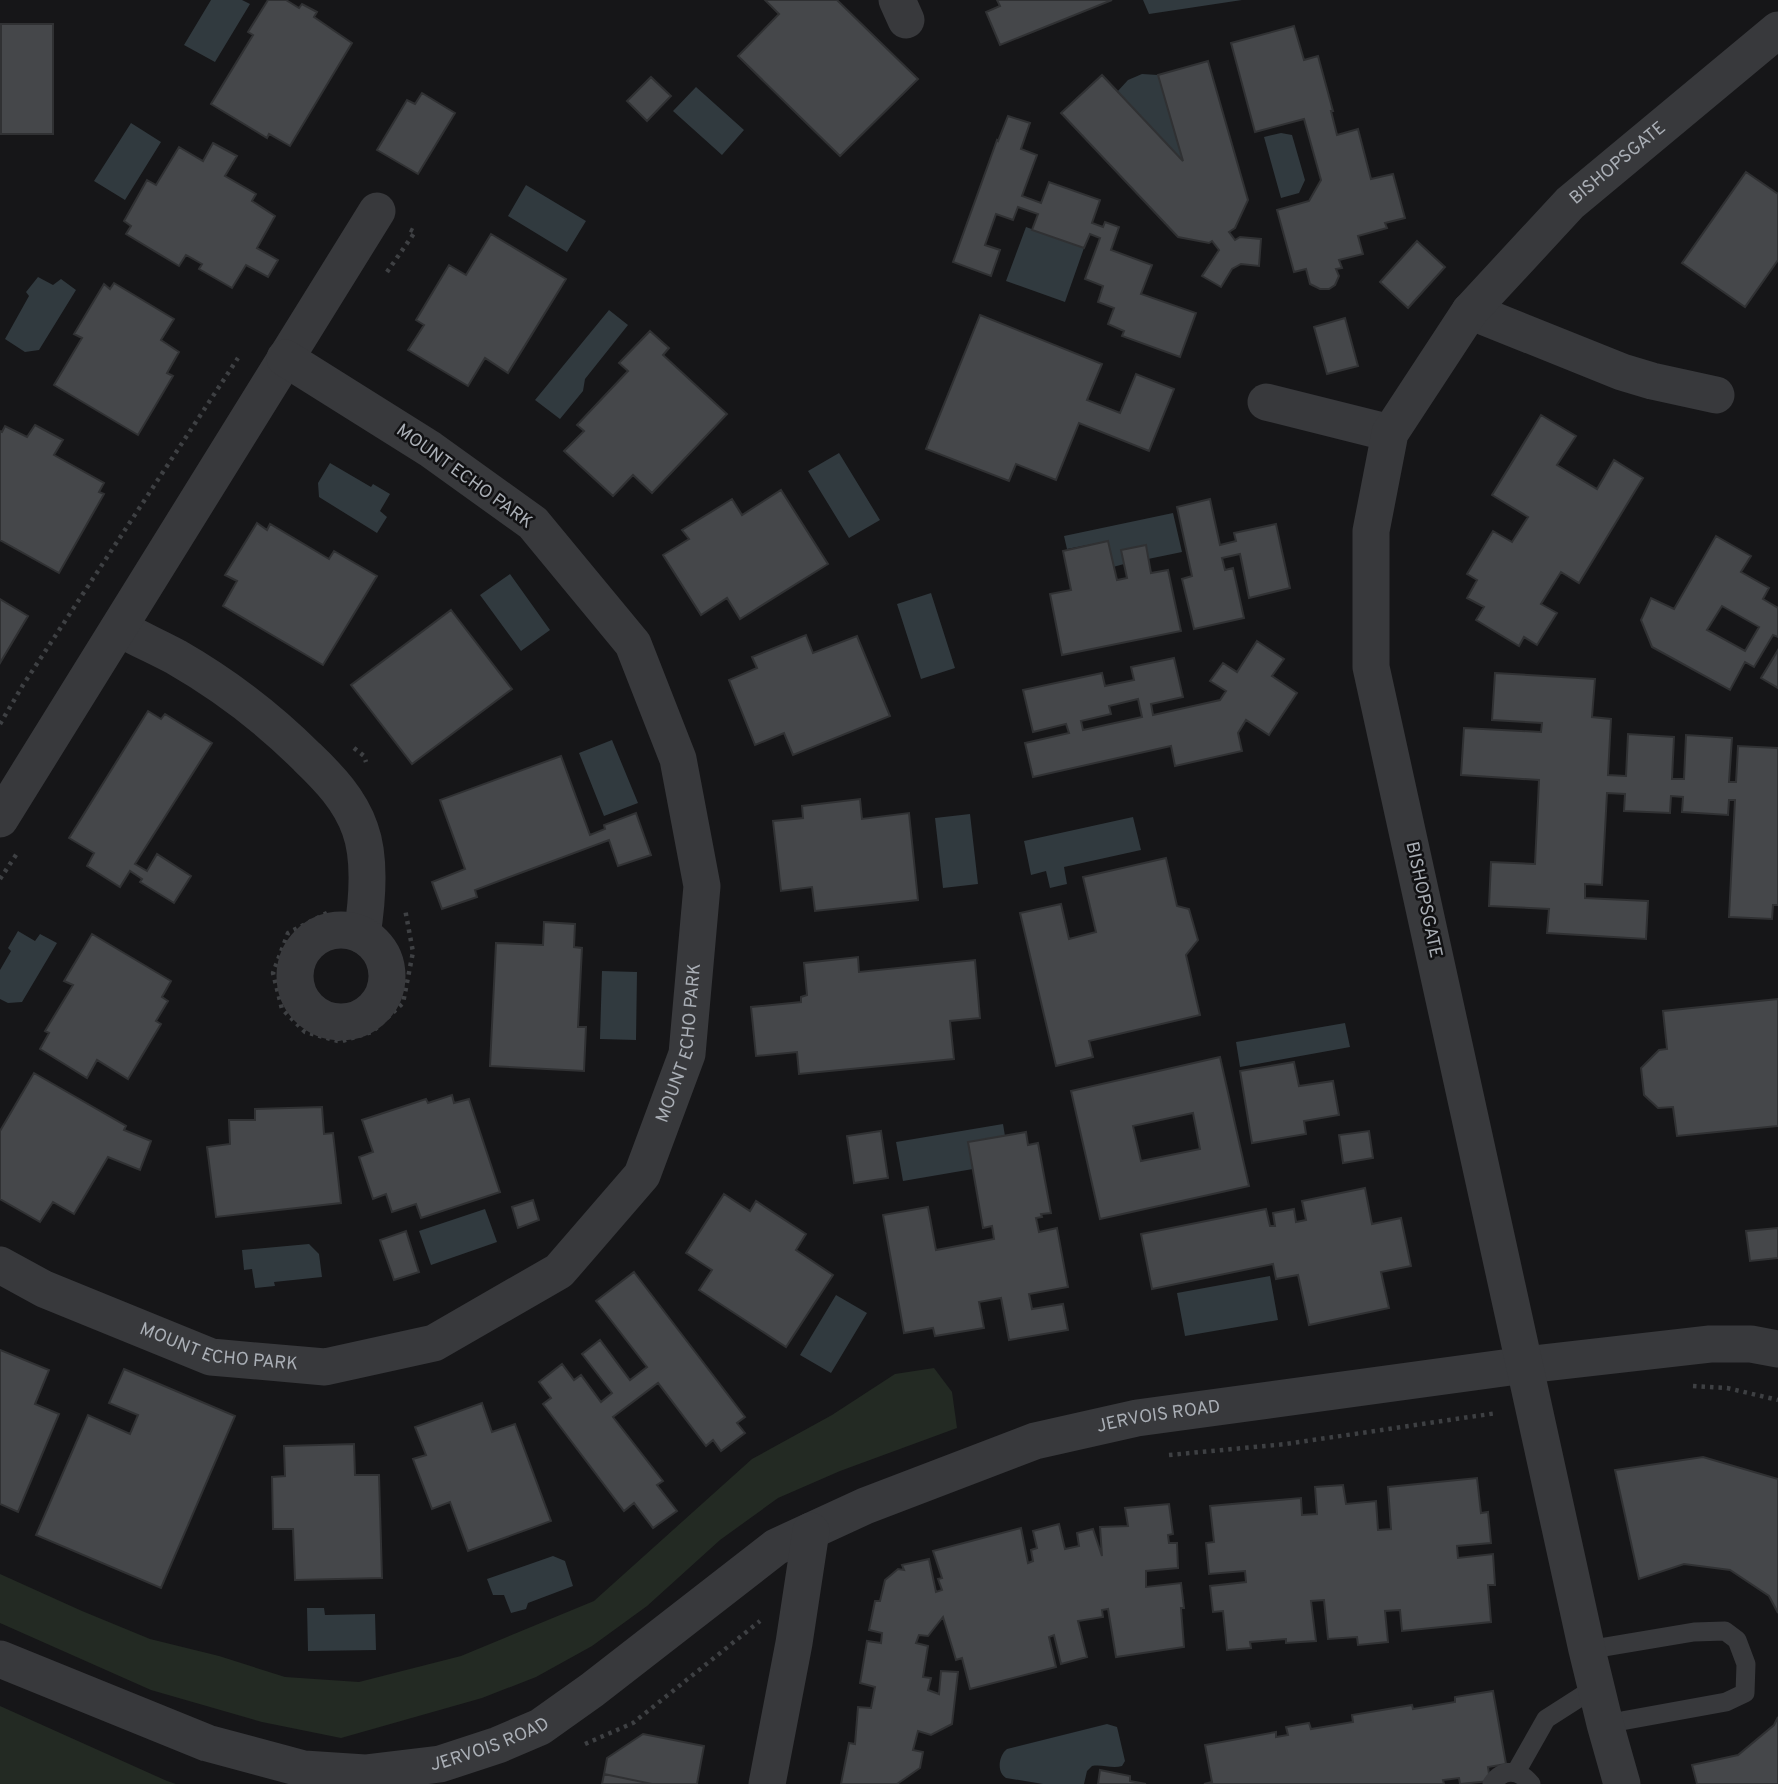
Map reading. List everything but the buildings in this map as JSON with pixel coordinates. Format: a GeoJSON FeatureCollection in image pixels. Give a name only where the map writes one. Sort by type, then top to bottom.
{"type":"FeatureCollection","features":[{"type":"Feature","properties":{"kind":"street","name":"BISHOPSGATE"},"geometry":{"type":"LineString","coordinates":[[1525,1365],[1371,667],[1371,531],[1390,433],[1470,312],[1570,203],[1778,30]]}},
{"type":"Feature","properties":{"kind":"street"},"geometry":{"type":"LineString","coordinates":[[0,819],[377,211]]}},
{"type":"Feature","properties":{"kind":"street"},"geometry":{"type":"LineString","coordinates":[[1470,312],[1622,372],[1716,395]]}},
{"type":"Feature","properties":{"kind":"street","name":"MOUNT ECHO PARK"},"geometry":{"type":"LineString","coordinates":[[0,1265],[44,1289],[211,1357],[325,1367],[434,1343],[559,1271],[642,1175],[687,1054],[702,886],[678,759],[633,645],[533,523],[430,449],[285,358]]}},
{"type":"Feature","properties":{"kind":"street"},"geometry":{"type":"LineString","coordinates":[[1266,402],[1390,433]]}},
{"type":"Feature","properties":{"kind":"street"},"geometry":{"type":"LineString","coordinates":[[118,628],[176,657],[252,708],[294,743],[345,797],[360,827],[367,856],[362,935]]}},
{"type":"Feature","properties":{"kind":"street","name":"JERVOIS ROAD"},"geometry":{"type":"LineString","coordinates":[[0,1659],[207,1743],[292,1767],[365,1773],[440,1764],[498,1745],[540,1727],[592,1690],[776,1547],[865,1506],[1035,1441],[1137,1418],[1525,1365],[1710,1344],[1751,1344],[1778,1349]]}},
{"type":"Feature","properties":{"kind":"street"},"geometry":{"type":"LineString","coordinates":[[1525,1365],[1587,1650],[1622,1784]]}},
{"type":"Feature","properties":{"kind":"street"},"geometry":{"type":"LineString","coordinates":[[767,1784],[794,1643],[811,1531]]}},
{"type":"Feature","properties":{"kind":"lane"},"geometry":{"type":"LineString","coordinates":[[1587,1650],[1694,1632],[1725,1631],[1737,1640],[1746,1664],[1745,1693],[1726,1702],[1605,1724]]}},
{"type":"Feature","properties":{"kind":"lane"},"geometry":{"type":"LineString","coordinates":[[1492,1784],[1503,1773],[1523,1778],[1546,1719],[1596,1687]]}},
{"type":"Feature","properties":{"kind":"path"},"geometry":{"type":"LineString","coordinates":[[0,724],[244,349]]}},
{"type":"Feature","properties":{"kind":"path"},"geometry":{"type":"LineString","coordinates":[[331,911],[288,933],[273,972],[282,1009],[305,1032],[339,1042]]}},
{"type":"Feature","properties":{"kind":"path"},"geometry":{"type":"LineString","coordinates":[[1681,1385],[1727,1388],[1778,1401]]}},
{"type":"Feature","properties":{"kind":"path"},"geometry":{"type":"LineString","coordinates":[[1168,1455],[1286,1444],[1534,1408]]}},
{"type":"Feature","properties":{"kind":"path"},"geometry":{"type":"LineString","coordinates":[[583,1745],[633,1723],[802,1588]]}},
{"type":"Feature","properties":{"kind":"shaded area"},"geometry":{"type":"Polygon","coordinates":[[[211,0],[242,0],[250,4],[215,62],[184,45],[211,0]]]}},
{"type":"Feature","properties":{"kind":"shaded area"},"geometry":{"type":"Polygon","coordinates":[[[1143,0],[1242,0],[1149,14],[1143,0]]]}},
{"type":"Feature","properties":{"kind":"shaded area"},"geometry":{"type":"Polygon","coordinates":[[[1142,74],[1158,75],[1183,161],[1117,92],[1128,80],[1142,74]]]}},
{"type":"Feature","properties":{"kind":"shaded area"},"geometry":{"type":"Polygon","coordinates":[[[696,87],[744,130],[722,155],[673,111],[696,87]]]}},
{"type":"Feature","properties":{"kind":"shaded area"},"geometry":{"type":"Polygon","coordinates":[[[131,123],[161,142],[125,200],[94,181],[131,123]]]}},
{"type":"Feature","properties":{"kind":"shaded area"},"geometry":{"type":"Polygon","coordinates":[[[1281,133],[1292,135],[1305,180],[1299,193],[1281,198],[1264,137],[1281,133]]]}},
{"type":"Feature","properties":{"kind":"shaded area"},"geometry":{"type":"Polygon","coordinates":[[[526,185],[586,221],[567,252],[508,216],[526,185]]]}},
{"type":"Feature","properties":{"kind":"shaded area"},"geometry":{"type":"Polygon","coordinates":[[[1026,227],[1084,248],[1065,302],[1006,281],[1026,227]]]}},
{"type":"Feature","properties":{"kind":"shaded area"},"geometry":{"type":"Polygon","coordinates":[[[38,277],[53,285],[61,279],[76,290],[39,350],[25,352],[5,339],[29,296],[26,292],[38,277]]]}},
{"type":"Feature","properties":{"kind":"shaded area"},"geometry":{"type":"Polygon","coordinates":[[[609,310],[628,325],[585,379],[583,391],[560,419],[535,400],[609,310]]]}},
{"type":"Feature","properties":{"kind":"shaded area"},"geometry":{"type":"Polygon","coordinates":[[[839,453],[880,520],[849,538],[808,471],[839,453]]]}},
{"type":"Feature","properties":{"kind":"shaded area"},"geometry":{"type":"Polygon","coordinates":[[[330,463],[371,487],[373,484],[390,494],[380,511],[387,517],[377,533],[319,497],[318,483],[330,463]]]}},
{"type":"Feature","properties":{"kind":"shaded area"},"geometry":{"type":"Polygon","coordinates":[[[1173,513],[1182,552],[1148,559],[1145,545],[1121,550],[1124,564],[1113,567],[1108,541],[1067,549],[1064,536],[1173,513]]]}},
{"type":"Feature","properties":{"kind":"shaded area"},"geometry":{"type":"Polygon","coordinates":[[[510,574],[550,630],[521,651],[480,595],[510,574]]]}},
{"type":"Feature","properties":{"kind":"shaded area"},"geometry":{"type":"Polygon","coordinates":[[[931,593],[955,668],[921,679],[897,604],[931,593]]]}},
{"type":"Feature","properties":{"kind":"shaded area"},"geometry":{"type":"Polygon","coordinates":[[[612,740],[638,803],[604,816],[579,753],[612,740]]]}},
{"type":"Feature","properties":{"kind":"shaded area"},"geometry":{"type":"Polygon","coordinates":[[[970,814],[978,884],[943,888],[935,818],[970,814]]]}},
{"type":"Feature","properties":{"kind":"shaded area"},"geometry":{"type":"Polygon","coordinates":[[[1133,817],[1141,850],[1064,867],[1067,884],[1050,888],[1046,871],[1031,875],[1024,841],[1133,817]]]}},
{"type":"Feature","properties":{"kind":"shaded area"},"geometry":{"type":"Polygon","coordinates":[[[18,931],[35,941],[40,934],[57,943],[22,1002],[8,1003],[0,999],[0,970],[18,931]]]}},
{"type":"Feature","properties":{"kind":"shaded area"},"geometry":{"type":"Polygon","coordinates":[[[602,971],[637,972],[636,1040],[600,1039],[602,971]]]}},
{"type":"Feature","properties":{"kind":"shaded area"},"geometry":{"type":"Polygon","coordinates":[[[1345,1023],[1350,1047],[1240,1067],[1236,1042],[1345,1023]]]}},
{"type":"Feature","properties":{"kind":"shaded area"},"geometry":{"type":"Polygon","coordinates":[[[1003,1124],[1005,1136],[973,1169],[903,1181],[896,1142],[1003,1124]]]}},
{"type":"Feature","properties":{"kind":"shaded area"},"geometry":{"type":"Polygon","coordinates":[[[485,1209],[497,1242],[431,1265],[419,1231],[485,1209]]]}},
{"type":"Feature","properties":{"kind":"shaded area"},"geometry":{"type":"Polygon","coordinates":[[[309,1244],[319,1254],[322,1277],[274,1282],[275,1286],[255,1288],[252,1269],[244,1270],[242,1250],[309,1244]]]}},
{"type":"Feature","properties":{"kind":"shaded area"},"geometry":{"type":"Polygon","coordinates":[[[1270,1276],[1278,1320],[1185,1336],[1177,1293],[1270,1276]]]}},
{"type":"Feature","properties":{"kind":"shaded area"},"geometry":{"type":"Polygon","coordinates":[[[836,1295],[867,1313],[831,1373],[800,1355],[836,1295]]]}},
{"type":"Feature","properties":{"kind":"shaded area"},"geometry":{"type":"Polygon","coordinates":[[[934,1368],[952,1392],[957,1428],[840,1471],[778,1498],[720,1540],[647,1606],[592,1646],[536,1677],[482,1698],[341,1738],[262,1722],[151,1690],[0,1623],[0,1574],[150,1639],[219,1656],[285,1677],[359,1682],[461,1656],[594,1601],[752,1459],[832,1415],[895,1374],[934,1368]]]}},
{"type":"Feature","properties":{"kind":"shaded area"},"geometry":{"type":"Polygon","coordinates":[[[553,1556],[565,1561],[573,1586],[528,1603],[526,1609],[511,1613],[504,1595],[493,1595],[487,1579],[553,1556]]]}},
{"type":"Feature","properties":{"kind":"shaded area"},"geometry":{"type":"Polygon","coordinates":[[[307,1608],[324,1608],[325,1615],[375,1614],[376,1650],[308,1651],[307,1608]]]}},
{"type":"Feature","properties":{"kind":"shaded area"},"geometry":{"type":"Polygon","coordinates":[[[0,1706],[167,1781],[176,1784],[0,1784],[0,1706]]]}},
{"type":"Feature","properties":{"kind":"shaded area"},"geometry":{"type":"Polygon","coordinates":[[[1107,1724],[1117,1727],[1125,1761],[1118,1767],[1092,1766],[1087,1771],[1084,1784],[1043,1784],[1006,1778],[1001,1772],[1001,1759],[1007,1749],[1107,1724]]]}}]}
